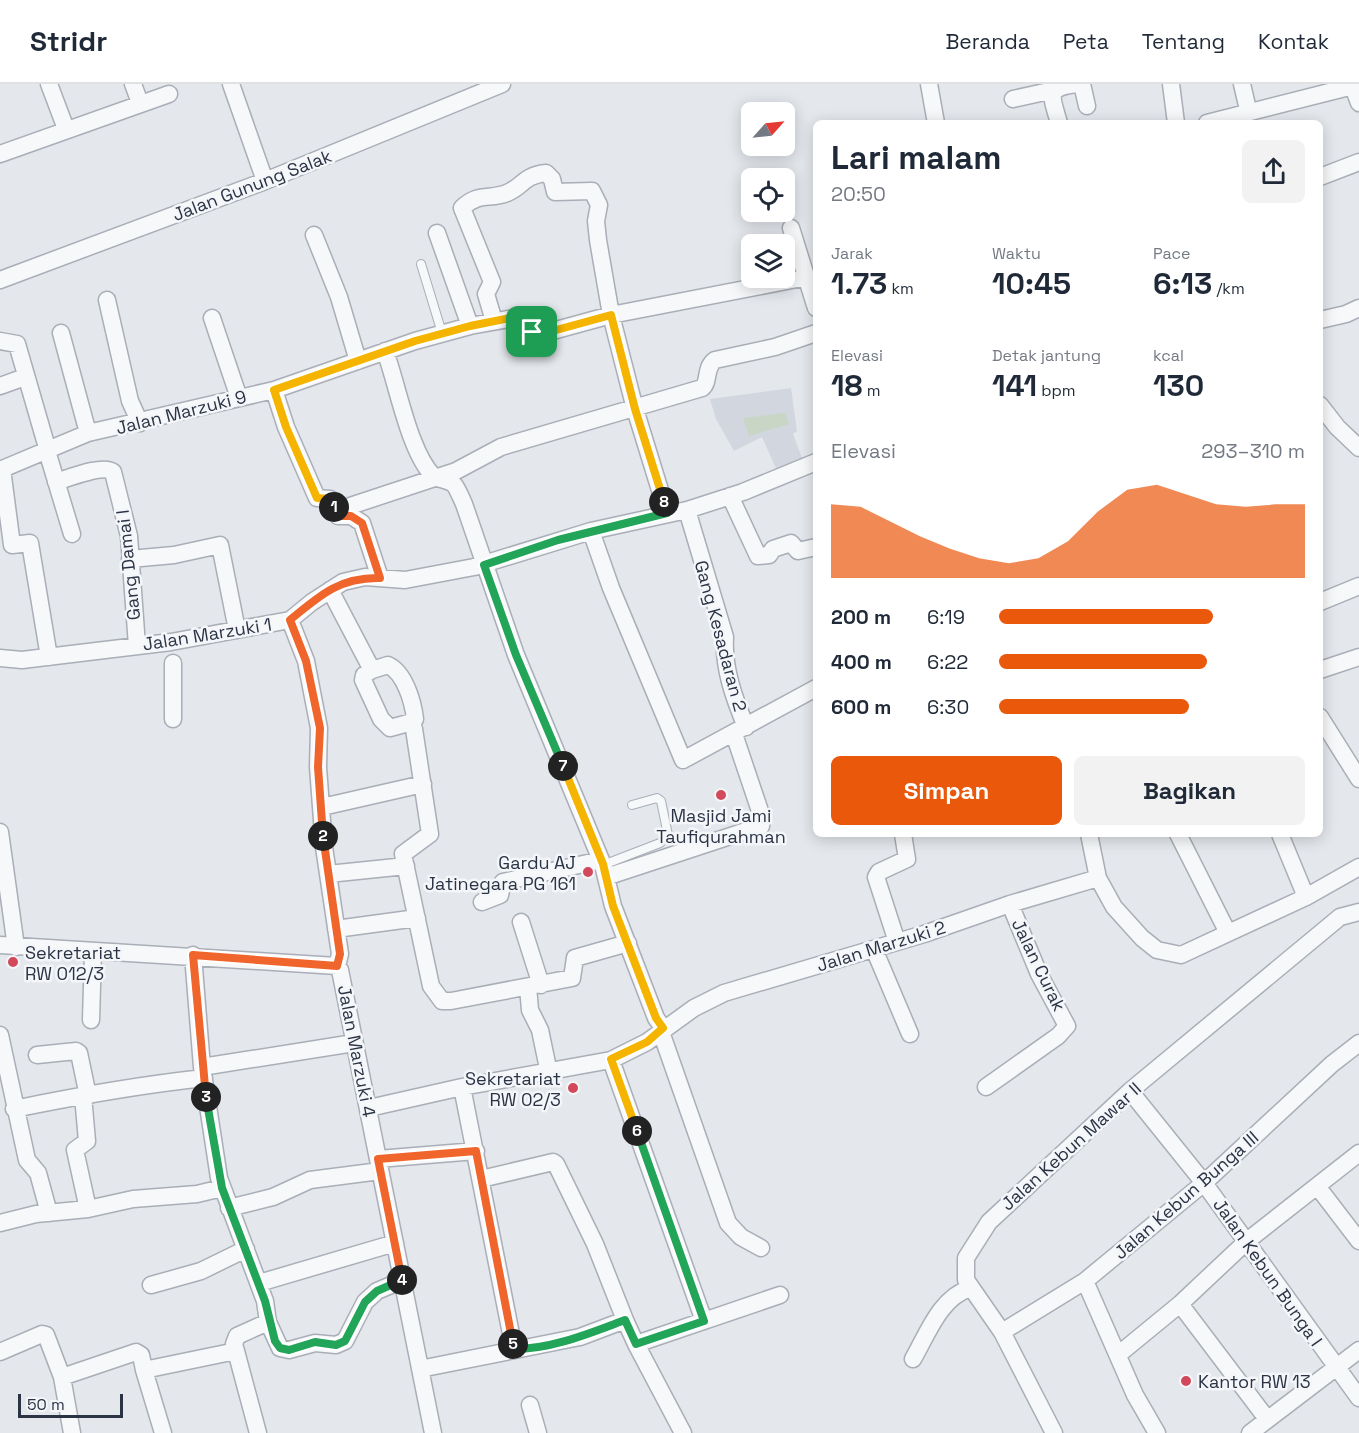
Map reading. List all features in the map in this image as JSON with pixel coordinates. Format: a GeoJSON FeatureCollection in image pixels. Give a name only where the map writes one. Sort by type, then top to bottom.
{"type":"FeatureCollection","features":[{"type":"Feature","properties":{"kind":"street"},"geometry":{"type":"LineString","coordinates":[[49,84],[66,129]]}},
{"type":"Feature","properties":{"kind":"street"},"geometry":{"type":"LineString","coordinates":[[133,84],[140,103]]}},
{"type":"Feature","properties":{"kind":"street"},"geometry":{"type":"LineString","coordinates":[[231,84],[266,181]]}},
{"type":"Feature","properties":{"kind":"street","name":"Jalan Gunung Salak"},"geometry":{"type":"LineString","coordinates":[[0,280],[266,181],[502,84]]}},
{"type":"Feature","properties":{"kind":"street"},"geometry":{"type":"LineString","coordinates":[[929,84],[935,120]]}},
{"type":"Feature","properties":{"kind":"street"},"geometry":{"type":"LineString","coordinates":[[1013,99],[1077,84]]}},
{"type":"Feature","properties":{"kind":"street"},"geometry":{"type":"LineString","coordinates":[[1082,84],[1087,106]]}},
{"type":"Feature","properties":{"kind":"street"},"geometry":{"type":"LineString","coordinates":[[1171,84],[1176,120]]}},
{"type":"Feature","properties":{"kind":"street"},"geometry":{"type":"LineString","coordinates":[[1242,84],[1249,114]]}},
{"type":"Feature","properties":{"kind":"street"},"geometry":{"type":"LineString","coordinates":[[1221,120],[1352,85],[1359,103]]}},
{"type":"Feature","properties":{"kind":"street"},"geometry":{"type":"LineString","coordinates":[[1054,90],[1052,95],[1058,120]]}},
{"type":"Feature","properties":{"kind":"street"},"geometry":{"type":"LineString","coordinates":[[0,154],[169,94]]}},
{"type":"Feature","properties":{"kind":"street"},"geometry":{"type":"LineString","coordinates":[[1323,176],[1359,162]]}},
{"type":"Feature","properties":{"kind":"street"},"geometry":{"type":"LineString","coordinates":[[494,321],[486,294],[492,282],[462,208],[481,196],[509,192],[530,175],[546,173],[550,176],[555,192],[585,189],[596,194],[599,212],[596,221],[598,240],[611,315],[635,409],[667,513]]}},
{"type":"Feature","properties":{"kind":"street"},"geometry":{"type":"LineString","coordinates":[[791,228],[813,296]]}},
{"type":"Feature","properties":{"kind":"street"},"geometry":{"type":"LineString","coordinates":[[437,233],[470,326]]}},
{"type":"Feature","properties":{"kind":"street"},"geometry":{"type":"LineString","coordinates":[[314,235],[339,297],[358,361]]}},
{"type":"Feature","properties":{"kind":"street","name":"Jalan Marzuki 9"},"geometry":{"type":"LineString","coordinates":[[1,470],[88,433],[140,423],[274,390],[385,351],[470,326],[525,315],[532,332],[538,335],[611,315],[807,277]]}},
{"type":"Feature","properties":{"kind":"street"},"geometry":{"type":"LineString","coordinates":[[108,300],[130,401],[140,423]]}},
{"type":"Feature","properties":{"kind":"street"},"geometry":{"type":"LineString","coordinates":[[1323,319],[1359,308]]}},
{"type":"Feature","properties":{"kind":"street"},"geometry":{"type":"LineString","coordinates":[[212,318],[239,398]]}},
{"type":"Feature","properties":{"kind":"street"},"geometry":{"type":"LineString","coordinates":[[61,333],[88,433]]}},
{"type":"Feature","properties":{"kind":"street"},"geometry":{"type":"LineString","coordinates":[[351,516],[350,506],[456,471],[501,447],[704,387],[709,365],[715,360],[775,347],[813,334]]}},
{"type":"Feature","properties":{"kind":"street"},"geometry":{"type":"LineString","coordinates":[[8,342],[25,376],[72,534]]}},
{"type":"Feature","properties":{"kind":"street"},"geometry":{"type":"LineString","coordinates":[[385,351],[398,386],[414,445],[426,470],[434,477],[446,478],[455,484],[516,655],[604,867],[613,906],[662,1030],[728,1223],[741,1237],[761,1248]]}},
{"type":"Feature","properties":{"kind":"street"},"geometry":{"type":"LineString","coordinates":[[0,386],[25,376]]}},
{"type":"Feature","properties":{"kind":"street"},"geometry":{"type":"LineString","coordinates":[[274,390],[286,427],[317,498],[330,499],[338,516],[351,516],[362,523],[380,578]]}},
{"type":"Feature","properties":{"kind":"street"},"geometry":{"type":"LineString","coordinates":[[1323,409],[1336,427],[1359,448]]}},
{"type":"Feature","properties":{"kind":"street","name":"Jalan Marzuki 1"},"geometry":{"type":"LineString","coordinates":[[0,658],[22,660],[137,645],[171,643],[290,620],[330,590],[356,578],[405,579],[484,565],[667,513],[687,510],[730,496],[813,463]]}},
{"type":"Feature","properties":{"kind":"street"},"geometry":{"type":"LineString","coordinates":[[1,470],[12,544],[30,543],[49,657]]}},
{"type":"Feature","properties":{"kind":"street","name":"Gang Damai I"},"geometry":{"type":"LineString","coordinates":[[56,482],[87,472],[111,470],[129,536],[137,645]]}},
{"type":"Feature","properties":{"kind":"street"},"geometry":{"type":"LineString","coordinates":[[730,496],[758,556],[769,555],[773,549],[791,543],[798,551],[813,548]]}},
{"type":"Feature","properties":{"kind":"street","name":"Gang Kesadaran 2"},"geometry":{"type":"LineString","coordinates":[[604,867],[757,829],[763,823],[728,675],[724,651],[725,637],[687,510]]}},
{"type":"Feature","properties":{"kind":"street"},"geometry":{"type":"LineString","coordinates":[[592,535],[611,588],[683,760],[813,690]]}},
{"type":"Feature","properties":{"kind":"street"},"geometry":{"type":"LineString","coordinates":[[129,559],[174,555],[220,545],[237,630]]}},
{"type":"Feature","properties":{"kind":"street"},"geometry":{"type":"LineString","coordinates":[[1323,601],[1359,586]]}},
{"type":"Feature","properties":{"kind":"street"},"geometry":{"type":"LineString","coordinates":[[330,590],[372,670]]}},
{"type":"Feature","properties":{"kind":"street"},"geometry":{"type":"LineString","coordinates":[[290,620],[306,661],[320,728],[318,767],[328,874],[340,954],[337,966]]}},
{"type":"Feature","properties":{"kind":"street"},"geometry":{"type":"LineString","coordinates":[[1323,669],[1359,657]]}},
{"type":"Feature","properties":{"kind":"street"},"geometry":{"type":"LineString","coordinates":[[173,663],[173,719]]}},
{"type":"Feature","properties":{"kind":"street"},"geometry":{"type":"LineString","coordinates":[[412,722],[393,728],[383,723],[363,680],[364,675],[388,665],[399,674],[414,711],[415,719],[412,722],[430,834],[420,844],[404,851],[430,986],[439,999],[451,1001],[574,978],[574,960],[578,956],[628,943]]}},
{"type":"Feature","properties":{"kind":"street"},"geometry":{"type":"LineString","coordinates":[[1326,740],[1353,756],[1359,779]]}},
{"type":"Feature","properties":{"kind":"street"},"geometry":{"type":"LineString","coordinates":[[322,807],[423,784]]}},
{"type":"Feature","properties":{"kind":"street"},"geometry":{"type":"LineString","coordinates":[[0,833],[8,946]]}},
{"type":"Feature","properties":{"kind":"street"},"geometry":{"type":"LineString","coordinates":[[897,942],[876,877],[879,872],[908,859],[904,837]]}},
{"type":"Feature","properties":{"kind":"street"},"geometry":{"type":"LineString","coordinates":[[1090,837],[1098,878],[1129,924],[1157,950],[1180,955],[1306,897],[1359,867]]}},
{"type":"Feature","properties":{"kind":"street"},"geometry":{"type":"LineString","coordinates":[[1180,837],[1228,933]]}},
{"type":"Feature","properties":{"kind":"street"},"geometry":{"type":"LineString","coordinates":[[1281,837],[1306,897]]}},
{"type":"Feature","properties":{"kind":"street"},"geometry":{"type":"LineString","coordinates":[[328,874],[406,866]]}},
{"type":"Feature","properties":{"kind":"street"},"geometry":{"type":"LineString","coordinates":[[482,902],[500,895],[502,882],[604,867]]}},
{"type":"Feature","properties":{"kind":"street","name":"Jalan Marzuki 2"},"geometry":{"type":"LineString","coordinates":[[369,1108],[462,1087],[549,1073],[611,1059],[723,993],[897,942],[1010,904],[1098,878]]}},
{"type":"Feature","properties":{"kind":"street","name":"Jalan Curak"},"geometry":{"type":"LineString","coordinates":[[986,1087],[1058,1036],[1067,1026],[1039,974],[1010,904]]}},
{"type":"Feature","properties":{"kind":"street","name":"Jalan Kebun Mawar II"},"geometry":{"type":"LineString","coordinates":[[1054,1433],[1002,1332],[970,1288],[966,1280],[966,1258],[989,1222],[1130,1091],[1340,917],[1359,912]]}},
{"type":"Feature","properties":{"kind":"street"},"geometry":{"type":"LineString","coordinates":[[336,929],[417,918]]}},
{"type":"Feature","properties":{"kind":"street"},"geometry":{"type":"LineString","coordinates":[[521,922],[534,986],[532,1017],[540,1030],[549,1073]]}},
{"type":"Feature","properties":{"kind":"street","name":"Jalan Marzuki 4"},"geometry":{"type":"LineString","coordinates":[[8,946],[93,952],[193,955],[337,966],[340,970],[369,1108],[433,1433]]}},
{"type":"Feature","properties":{"kind":"street"},"geometry":{"type":"LineString","coordinates":[[874,949],[910,1034]]}},
{"type":"Feature","properties":{"kind":"street"},"geometry":{"type":"LineString","coordinates":[[91,1020],[93,952]]}},
{"type":"Feature","properties":{"kind":"street"},"geometry":{"type":"LineString","coordinates":[[193,955],[203,1073],[222,1188],[258,1283],[268,1322],[280,1348],[289,1350],[315,1342],[336,1345],[345,1341],[355,1316],[365,1302],[377,1291],[403,1280]]}},
{"type":"Feature","properties":{"kind":"street"},"geometry":{"type":"LineString","coordinates":[[0,1035],[14,1109],[27,1160],[38,1173],[49,1213]]}},
{"type":"Feature","properties":{"kind":"street","name":"Jalan Kebun Bunga III"},"geometry":{"type":"LineString","coordinates":[[1002,1332],[1085,1281],[1204,1183],[1332,1064],[1359,1042]]}},
{"type":"Feature","properties":{"kind":"street"},"geometry":{"type":"LineString","coordinates":[[14,1109],[354,1043]]}},
{"type":"Feature","properties":{"kind":"street"},"geometry":{"type":"LineString","coordinates":[[37,1055],[76,1051],[79,1053],[86,1096],[87,1141],[75,1150],[88,1209]]}},
{"type":"Feature","properties":{"kind":"street"},"geometry":{"type":"LineString","coordinates":[[611,1059],[704,1321]]}},
{"type":"Feature","properties":{"kind":"street"},"geometry":{"type":"LineString","coordinates":[[462,1087],[514,1349]]}},
{"type":"Feature","properties":{"kind":"street","name":"Jalan Kebun Bunga I"},"geometry":{"type":"LineString","coordinates":[[1130,1091],[1204,1183],[1359,1398]]}},
{"type":"Feature","properties":{"kind":"street"},"geometry":{"type":"LineString","coordinates":[[229,1208],[273,1197],[310,1180],[379,1165],[476,1151]]}},
{"type":"Feature","properties":{"kind":"street"},"geometry":{"type":"LineString","coordinates":[[1119,1354],[1180,1304],[1247,1241],[1359,1153]]}},
{"type":"Feature","properties":{"kind":"street"},"geometry":{"type":"LineString","coordinates":[[481,1179],[553,1162],[556,1164],[595,1244],[636,1344],[683,1433]]}},
{"type":"Feature","properties":{"kind":"street"},"geometry":{"type":"LineString","coordinates":[[1317,1186],[1359,1240]]}},
{"type":"Feature","properties":{"kind":"street"},"geometry":{"type":"LineString","coordinates":[[0,1222],[88,1209],[133,1199],[197,1194],[222,1188]]}},
{"type":"Feature","properties":{"kind":"street"},"geometry":{"type":"LineString","coordinates":[[258,1283],[394,1243]]}},
{"type":"Feature","properties":{"kind":"street"},"geometry":{"type":"LineString","coordinates":[[151,1285],[201,1271],[246,1250]]}},
{"type":"Feature","properties":{"kind":"street"},"geometry":{"type":"LineString","coordinates":[[1085,1281],[1119,1354],[1135,1395],[1157,1433]]}},
{"type":"Feature","properties":{"kind":"street"},"geometry":{"type":"LineString","coordinates":[[913,1359],[946,1301],[955,1293],[970,1288]]}},
{"type":"Feature","properties":{"kind":"street"},"geometry":{"type":"LineString","coordinates":[[636,1344],[780,1295]]}},
{"type":"Feature","properties":{"kind":"street"},"geometry":{"type":"LineString","coordinates":[[1180,1304],[1267,1419]]}},
{"type":"Feature","properties":{"kind":"street"},"geometry":{"type":"LineString","coordinates":[[420,1369],[580,1337],[625,1320]]}},
{"type":"Feature","properties":{"kind":"street"},"geometry":{"type":"LineString","coordinates":[[258,1433],[234,1344],[237,1336],[268,1322]]}},
{"type":"Feature","properties":{"kind":"street"},"geometry":{"type":"LineString","coordinates":[[0,1352],[44,1334],[62,1377],[72,1433]]}},
{"type":"Feature","properties":{"kind":"street"},"geometry":{"type":"LineString","coordinates":[[1250,1433],[1359,1350]]}},
{"type":"Feature","properties":{"kind":"street"},"geometry":{"type":"LineString","coordinates":[[62,1377],[136,1352],[141,1355],[163,1433]]}},
{"type":"Feature","properties":{"kind":"street"},"geometry":{"type":"LineString","coordinates":[[144,1370],[236,1352]]}},
{"type":"Feature","properties":{"kind":"street"},"geometry":{"type":"LineString","coordinates":[[530,1405],[537,1433]]}},
{"type":"Feature","properties":{"kind":"lane"},"geometry":{"type":"LineString","coordinates":[[422,264],[442,333]]}},
{"type":"Feature","properties":{"kind":"lane"},"geometry":{"type":"LineString","coordinates":[[604,867],[660,843],[668,835],[661,801],[653,797],[632,805]]}},
{"type":"Feature","properties":{"kind":"shaded area"},"geometry":{"type":"Polygon","coordinates":[[[791,388],[797,431],[793,434],[803,461],[778,473],[762,437],[734,451],[716,419],[710,399],[791,388]]]}},
{"type":"Feature","properties":{"kind":"green space"},"geometry":{"type":"Polygon","coordinates":[[[785,413],[789,424],[749,436],[743,418],[785,413]]]}},
{"type":"Feature","properties":{"kind":"place","name":"Masjid Jami Taufiqurahman"},"geometry":{"type":"Point","coordinates":[721,795]}},
{"type":"Feature","properties":{"kind":"place","name":"Gardu AJ Jatinegara PG 161"},"geometry":{"type":"Point","coordinates":[588,872]}},
{"type":"Feature","properties":{"kind":"place","name":"Sekretariat RW 012/3"},"geometry":{"type":"Point","coordinates":[13,962]}},
{"type":"Feature","properties":{"kind":"place","name":"Sekretariat RW 02/3"},"geometry":{"type":"Point","coordinates":[573,1088]}},
{"type":"Feature","properties":{"kind":"place","name":"Kantor RW 13"},"geometry":{"type":"Point","coordinates":[1186,1381]}},
{"type":"Feature","properties":{"kind":"route"},"geometry":{"type":"LineString","coordinates":[[525,315],[532,332],[538,335],[611,315],[635,409],[667,513],[558,540],[484,565],[516,655],[603,864],[613,906],[656,1018],[663,1028],[647,1042],[611,1059],[679,1245],[689,1282],[704,1321],[636,1344],[625,1320],[580,1337],[526,1349],[514,1349],[476,1151],[378,1159],[385,1202],[403,1280],[377,1291],[365,1302],[355,1316],[345,1341],[336,1345],[315,1342],[289,1350],[280,1348],[268,1322],[265,1301],[219,1178],[202,1067],[193,955],[337,966],[340,961],[324,847],[318,767],[321,746],[320,728],[310,690],[306,661],[290,620],[312,602],[343,582],[365,577],[380,578],[362,523],[351,516],[343,518],[338,516],[330,499],[317,498],[286,427],[274,390],[415,341],[470,326],[525,315]]}}]}
